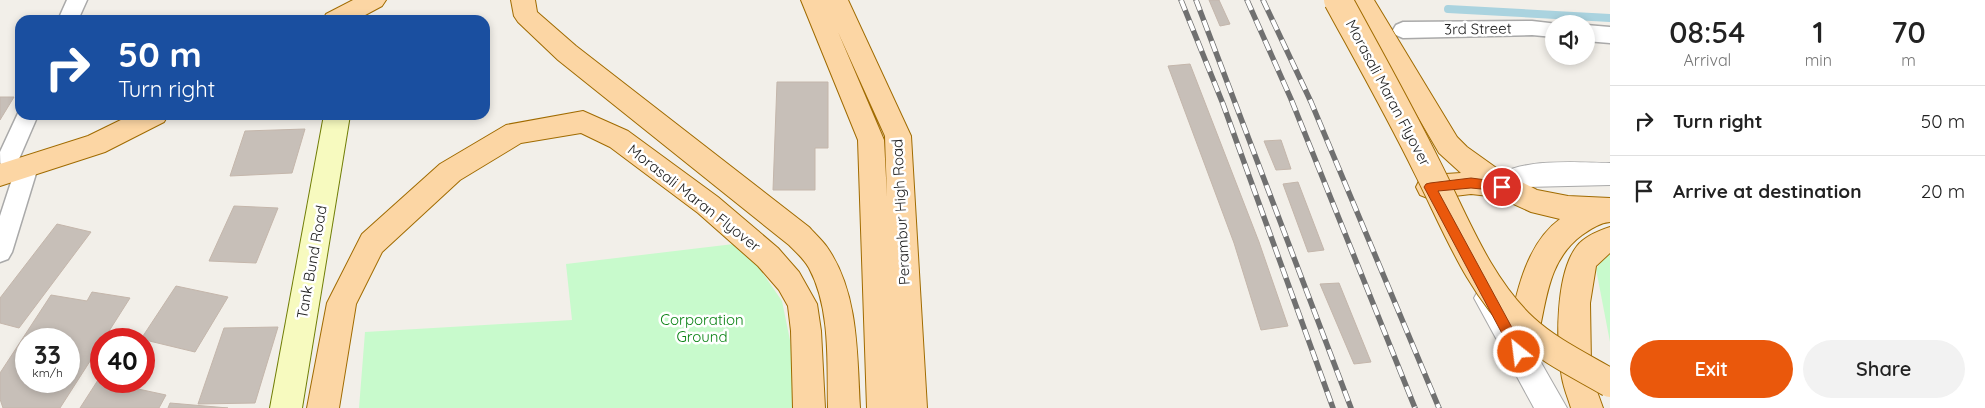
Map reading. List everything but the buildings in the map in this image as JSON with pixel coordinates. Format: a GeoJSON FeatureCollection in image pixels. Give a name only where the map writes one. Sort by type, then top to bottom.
{"type":"FeatureCollection","features":[{"type":"Feature","properties":{"kind":"main road"},"geometry":{"type":"LineString","coordinates":[[345,15],[374,0]]}},
{"type":"Feature","properties":{"kind":"main road"},"geometry":{"type":"LineString","coordinates":[[523,0],[526,16],[567,54],[621,94],[799,236],[818,257],[830,280],[839,325],[844,408]]}},
{"type":"Feature","properties":{"kind":"main road"},"geometry":{"type":"LineString","coordinates":[[813,0],[871,140],[882,408]]}},
{"type":"Feature","properties":{"kind":"main road","name":"Perambur High Road"},"geometry":{"type":"LineString","coordinates":[[836,0],[898,136],[911,408]]}},
{"type":"Feature","properties":{"kind":"main road","name":"Morasali Maran Flyover"},"geometry":{"type":"LineString","coordinates":[[1338,0],[1436,183],[1462,237],[1495,294],[1514,318],[1533,336],[1610,383]]}},
{"type":"Feature","properties":{"kind":"main road","name":"Morasali Maran Flyover"},"geometry":{"type":"LineString","coordinates":[[1362,0],[1448,145],[1468,162],[1502,187],[1543,204],[1610,210]]}},
{"type":"Feature","properties":{"kind":"main road"},"geometry":{"type":"LineString","coordinates":[[0,175],[96,144],[145,120]]}},
{"type":"Feature","properties":{"kind":"main road","name":"Tank Bund Road"},"geometry":{"type":"LineString","coordinates":[[286,408],[336,120]]}},
{"type":"Feature","properties":{"kind":"main road","name":"Morasali Maran Flyover"},"geometry":{"type":"LineString","coordinates":[[323,408],[342,303],[372,243],[450,172],[515,133],[583,122],[618,139],[708,205],[768,257],[789,280],[802,304],[806,331],[809,408]]}},
{"type":"Feature","properties":{"kind":"main road"},"geometry":{"type":"LineString","coordinates":[[1430,187],[1471,183],[1502,187]]}},
{"type":"Feature","properties":{"kind":"main road"},"geometry":{"type":"LineString","coordinates":[[1519,352],[1531,292],[1547,253],[1562,232],[1594,214],[1610,210]]}},
{"type":"Feature","properties":{"kind":"main road"},"geometry":{"type":"LineString","coordinates":[[1587,408],[1576,368],[1574,333],[1578,281],[1582,262],[1594,248],[1610,239]]}},
{"type":"Feature","properties":{"kind":"street"},"geometry":{"type":"LineString","coordinates":[[70,15],[78,0]]}},
{"type":"Feature","properties":{"kind":"street"},"geometry":{"type":"LineString","coordinates":[[1327,0],[1550,408]]}},
{"type":"Feature","properties":{"kind":"street","name":"3rd Street"},"geometry":{"type":"LineString","coordinates":[[1403,30],[1545,29]]}},
{"type":"Feature","properties":{"kind":"street"},"geometry":{"type":"LineString","coordinates":[[1595,34],[1610,35]]}},
{"type":"Feature","properties":{"kind":"street"},"geometry":{"type":"LineString","coordinates":[[0,175],[25,120]]}},
{"type":"Feature","properties":{"kind":"street"},"geometry":{"type":"LineString","coordinates":[[0,252],[27,167]]}},
{"type":"Feature","properties":{"kind":"street"},"geometry":{"type":"LineString","coordinates":[[1502,187],[1522,176],[1610,174]]}},
{"type":"Feature","properties":{"kind":"green space","name":"Corporation Ground"},"geometry":{"type":"Polygon","coordinates":[[[742,243],[782,301],[793,355],[797,408],[359,408],[365,332],[572,320],[566,264],[742,243]]]}},
{"type":"Feature","properties":{"kind":"green space"},"geometry":{"type":"Polygon","coordinates":[[[1610,250],[1610,342],[1596,269],[1610,250]]]}},
{"type":"Feature","properties":{"kind":"waterway"},"geometry":{"type":"LineString","coordinates":[[1448,9],[1610,18]]}},
{"type":"Feature","properties":{"kind":"railway"},"geometry":{"type":"LineString","coordinates":[[1181,0],[1223,104],[1333,408]]}},
{"type":"Feature","properties":{"kind":"railway"},"geometry":{"type":"LineString","coordinates":[[1196,0],[1351,408]]}},
{"type":"Feature","properties":{"kind":"railway"},"geometry":{"type":"LineString","coordinates":[[1247,0],[1291,99],[1415,408]]}},
{"type":"Feature","properties":{"kind":"railway"},"geometry":{"type":"LineString","coordinates":[[1263,0],[1311,102],[1439,408]]}},
{"type":"Feature","properties":{"kind":"route"},"geometry":{"type":"LineString","coordinates":[[1502,187],[1471,183],[1430,187],[1519,352]]}}]}
